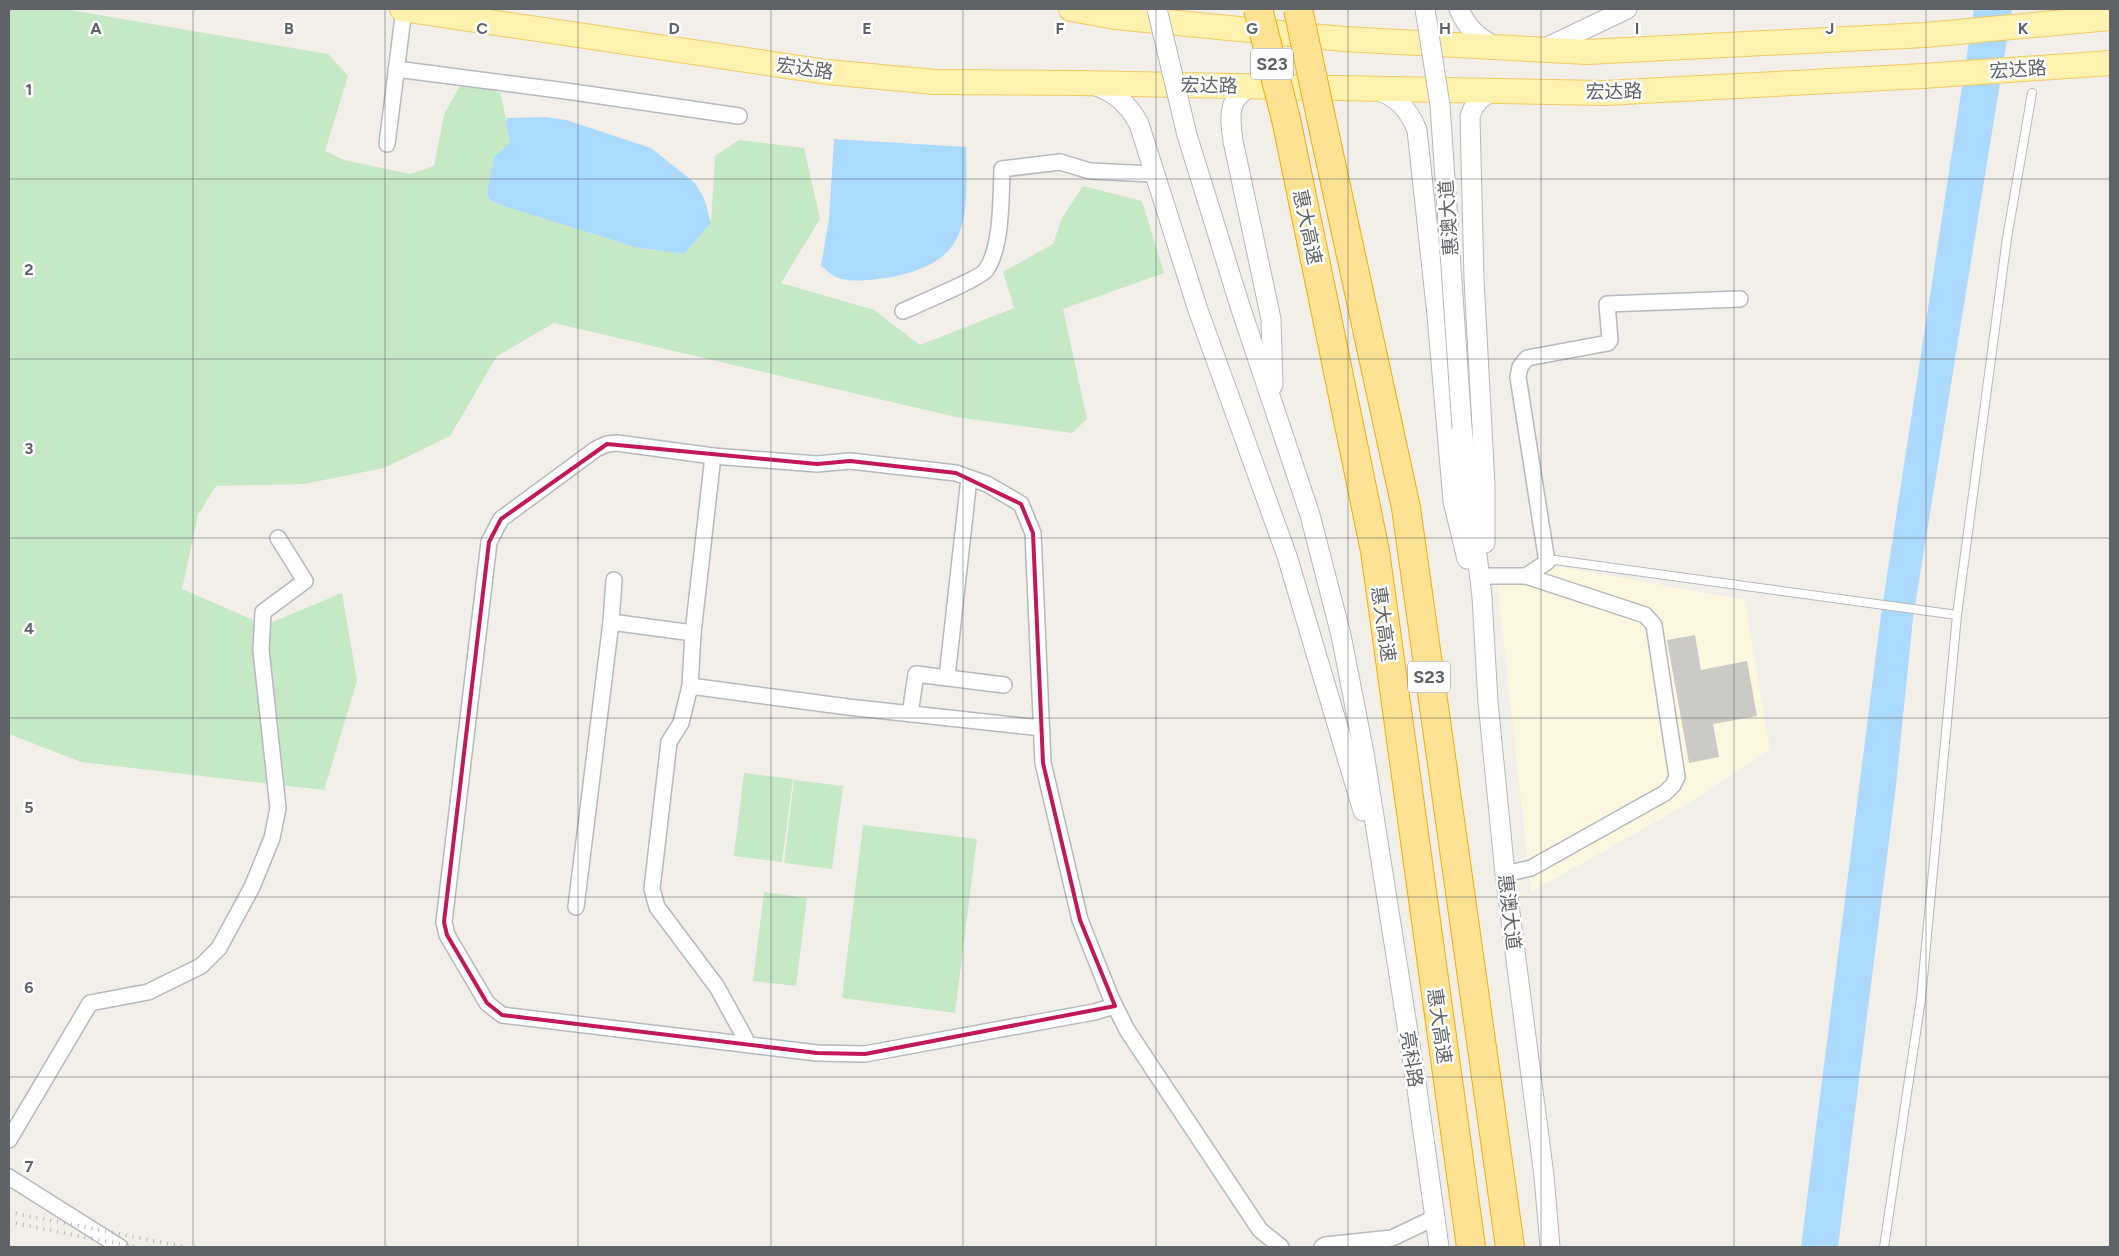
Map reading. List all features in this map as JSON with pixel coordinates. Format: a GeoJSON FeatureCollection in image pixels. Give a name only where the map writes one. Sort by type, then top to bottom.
{"type":"FeatureCollection","features":[{"type":"Feature","properties":{"kind":"highway","name":"惠大高速"},"geometry":{"type":"LineString","coordinates":[[1258,9],[1286,119],[1375,551],[1471,1247]]}},
{"type":"Feature","properties":{"kind":"highway","name":"惠大高速"},"geometry":{"type":"LineString","coordinates":[[1298,9],[1406,508],[1510,1247]]}},
{"type":"Feature","properties":{"kind":"main road","name":"宏达路"},"geometry":{"type":"LineString","coordinates":[[403,9],[827,72],[935,82],[1078,82],[1605,93],[1923,76],[2110,63]]}},
{"type":"Feature","properties":{"kind":"main road","name":"宏达路"},"geometry":{"type":"LineString","coordinates":[[1071,9],[1115,17],[1343,39],[1587,52],[1925,34],[2110,18]]}},
{"type":"Feature","properties":{"kind":"street"},"geometry":{"type":"LineString","coordinates":[[387,144],[403,9]]}},
{"type":"Feature","properties":{"kind":"street"},"geometry":{"type":"LineString","coordinates":[[1157,9],[1186,135],[1240,306],[1310,515],[1340,635],[1364,753],[1381,872]]}},
{"type":"Feature","properties":{"kind":"street","name":"惠澳大道"},"geometry":{"type":"LineString","coordinates":[[1425,9],[1440,104],[1462,428],[1480,576],[1488,702],[1505,874],[1544,1176],[1550,1247]]}},
{"type":"Feature","properties":{"kind":"street"},"geometry":{"type":"LineString","coordinates":[[1459,9],[1463,18],[1476,34],[1494,45],[1505,48]]}},
{"type":"Feature","properties":{"kind":"street"},"geometry":{"type":"LineString","coordinates":[[1541,50],[1626,9]]}},
{"type":"Feature","properties":{"kind":"street"},"geometry":{"type":"LineString","coordinates":[[396,69],[739,116]]}},
{"type":"Feature","properties":{"kind":"street"},"geometry":{"type":"LineString","coordinates":[[1078,82],[1101,87],[1121,99],[1128,106],[1139,124],[1153,174],[1198,310],[1287,556],[1381,872]]}},
{"type":"Feature","properties":{"kind":"street"},"geometry":{"type":"LineString","coordinates":[[1254,86],[1239,95],[1234,101],[1230,117],[1232,141],[1271,318],[1274,406]]}},
{"type":"Feature","properties":{"kind":"street"},"geometry":{"type":"LineString","coordinates":[[1373,88],[1392,96],[1400,103],[1408,111],[1417,130],[1437,315],[1453,501],[1467,559],[1480,576]]}},
{"type":"Feature","properties":{"kind":"street"},"geometry":{"type":"LineString","coordinates":[[1480,576],[1485,554],[1486,485],[1474,279],[1470,117],[1472,109],[1482,97],[1489,93],[1504,91]]}},
{"type":"Feature","properties":{"kind":"street"},"geometry":{"type":"LineString","coordinates":[[903,311],[985,272],[994,254],[1001,215],[1002,169],[1060,162],[1090,171],[1153,174]]}},
{"type":"Feature","properties":{"kind":"street"},"geometry":{"type":"LineString","coordinates":[[1526,576],[1546,562],[1518,377],[1520,366],[1527,358],[1608,343],[1610,340],[1607,304],[1740,299]]}},
{"type":"Feature","properties":{"kind":"street"},"geometry":{"type":"LineString","coordinates":[[1115,1006],[865,1054],[817,1053],[502,1014],[487,1003],[447,934],[444,922],[488,552],[493,532],[501,519],[596,448],[617,443],[713,456],[817,464],[850,461],[956,473],[1006,494],[1021,504],[1033,533],[1042,763],[1080,920],[1115,1006],[1127,1030],[1260,1230],[1280,1247]]}},
{"type":"Feature","properties":{"kind":"street"},"geometry":{"type":"LineString","coordinates":[[713,456],[690,686],[681,723],[669,742],[652,889],[657,907],[717,987],[745,1038],[745,1043]]}},
{"type":"Feature","properties":{"kind":"street"},"geometry":{"type":"LineString","coordinates":[[948,677],[969,478]]}},
{"type":"Feature","properties":{"kind":"street"},"geometry":{"type":"LineString","coordinates":[[9,1140],[90,1004],[148,992],[201,966],[219,948],[252,887],[272,838],[278,808],[261,650],[263,612],[305,580],[278,538]]}},
{"type":"Feature","properties":{"kind":"street"},"geometry":{"type":"LineString","coordinates":[[1480,576],[1526,576],[1645,616],[1654,625],[1677,777],[1673,785],[1657,798],[1531,868],[1505,874]]}},
{"type":"Feature","properties":{"kind":"street"},"geometry":{"type":"LineString","coordinates":[[576,907],[611,622],[614,580]]}},
{"type":"Feature","properties":{"kind":"street"},"geometry":{"type":"LineString","coordinates":[[611,622],[694,633]]}},
{"type":"Feature","properties":{"kind":"street"},"geometry":{"type":"LineString","coordinates":[[910,714],[916,674],[1004,685]]}},
{"type":"Feature","properties":{"kind":"street"},"geometry":{"type":"LineString","coordinates":[[690,686],[910,714],[1041,728]]}},
{"type":"Feature","properties":{"kind":"street","name":"亮科路"},"geometry":{"type":"LineString","coordinates":[[1381,872],[1416,1089],[1438,1247]]}},
{"type":"Feature","properties":{"kind":"street"},"geometry":{"type":"LineString","coordinates":[[9,1177],[120,1247]]}},
{"type":"Feature","properties":{"kind":"street"},"geometry":{"type":"LineString","coordinates":[[1322,1247],[1392,1238],[1434,1218]]}},
{"type":"Feature","properties":{"kind":"lane"},"geometry":{"type":"LineString","coordinates":[[1884,1247],[1921,999],[1957,615],[2007,238],[2032,93]]}},
{"type":"Feature","properties":{"kind":"lane"},"geometry":{"type":"LineString","coordinates":[[1546,562],[1555,560],[1565,561],[1957,615]]}},
{"type":"Feature","properties":{"kind":"highlighted area"},"geometry":{"type":"Polygon","coordinates":[[[607,444],[817,464],[850,461],[956,473],[1021,504],[1033,533],[1043,763],[1080,920],[1115,1006],[865,1054],[817,1053],[502,1015],[487,1003],[447,935],[444,922],[489,542],[501,519],[607,444]]]}},
{"type":"Feature","properties":{"kind":"shaded area"},"geometry":{"type":"Polygon","coordinates":[[[1562,567],[1745,600],[1770,749],[1682,807],[1531,892],[1496,572],[1562,567]]]}},
{"type":"Feature","properties":{"kind":"green space"},"geometry":{"type":"Polygon","coordinates":[[[9,9],[64,9],[328,54],[348,76],[325,151],[344,160],[410,174],[434,166],[444,115],[459,87],[479,85],[500,93],[510,143],[494,157],[487,191],[490,200],[500,205],[635,247],[684,254],[711,223],[715,156],[739,140],[804,148],[820,219],[781,283],[874,310],[920,345],[1014,308],[1003,272],[1053,244],[1062,218],[1083,186],[1142,201],[1164,273],[1063,309],[1087,419],[1072,433],[956,417],[554,323],[497,356],[450,436],[384,468],[304,484],[216,486],[198,515],[182,589],[265,625],[342,593],[357,681],[324,790],[81,762],[9,734],[9,9]]]}},
{"type":"Feature","properties":{"kind":"green space"},"geometry":{"type":"Polygon","coordinates":[[[744,773],[793,779],[782,862],[734,856],[744,773]]]}},
{"type":"Feature","properties":{"kind":"green space"},"geometry":{"type":"Polygon","coordinates":[[[794,780],[843,786],[832,869],[784,863],[794,780]]]}},
{"type":"Feature","properties":{"kind":"green space"},"geometry":{"type":"Polygon","coordinates":[[[863,825],[977,839],[955,1013],[842,998],[863,825]]]}},
{"type":"Feature","properties":{"kind":"green space"},"geometry":{"type":"Polygon","coordinates":[[[764,892],[807,898],[796,986],[753,981],[764,892]]]}},
{"type":"Feature","properties":{"kind":"water"},"geometry":{"type":"Polygon","coordinates":[[[1974,9],[2012,9],[1913,618],[1896,785],[1838,1247],[1801,1247],[1881,615],[1974,9]]]}},
{"type":"Feature","properties":{"kind":"water"},"geometry":{"type":"Polygon","coordinates":[[[545,117],[566,120],[651,148],[695,183],[704,198],[711,223],[684,254],[635,247],[500,205],[490,200],[487,191],[494,157],[510,143],[506,123],[507,118],[545,117]]]}},
{"type":"Feature","properties":{"kind":"water"},"geometry":{"type":"Polygon","coordinates":[[[834,139],[966,147],[964,217],[959,235],[949,249],[935,262],[914,271],[886,278],[861,280],[841,279],[821,266],[829,219],[834,139]]]}},
{"type":"Feature","properties":{"kind":"building"},"geometry":{"type":"Polygon","coordinates":[[[1695,635],[1701,670],[1747,661],[1757,716],[1713,724],[1719,757],[1689,763],[1667,640],[1695,635]]]}},
{"type":"Feature","properties":{"kind":"railway"},"geometry":{"type":"LineString","coordinates":[[9,1212],[185,1247]]}},
{"type":"Feature","properties":{"kind":"railway"},"geometry":{"type":"LineString","coordinates":[[9,1222],[135,1247]]}}]}
